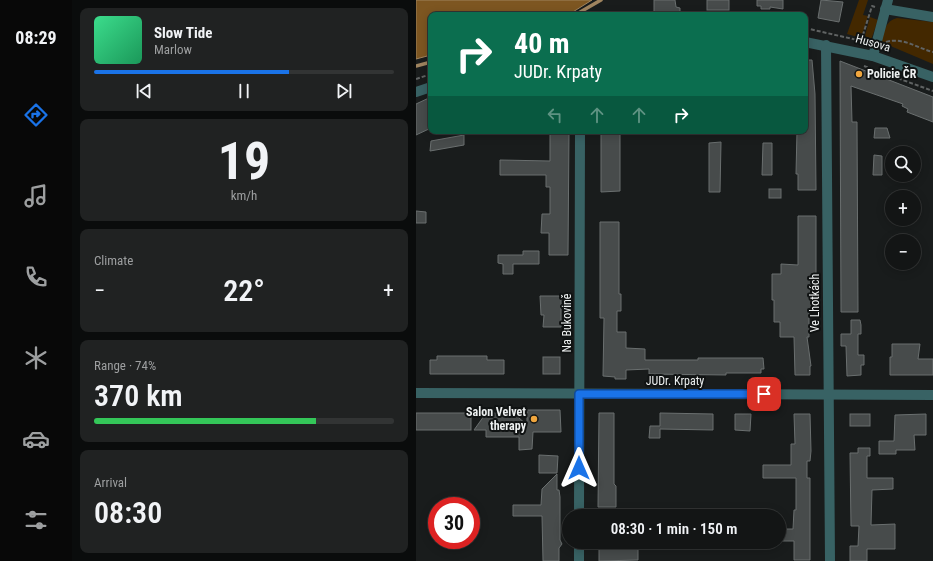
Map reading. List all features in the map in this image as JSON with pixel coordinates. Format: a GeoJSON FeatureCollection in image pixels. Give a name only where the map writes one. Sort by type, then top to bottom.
{"type":"FeatureCollection","features":[{"type":"Feature","properties":{"kind":"street"},"geometry":{"type":"LineString","coordinates":[[873,56],[879,45],[886,4],[933,17]]}},
{"type":"Feature","properties":{"kind":"street","name":"Husova"},"geometry":{"type":"LineString","coordinates":[[808,42],[873,56],[933,77]]}},
{"type":"Feature","properties":{"kind":"street","name":"Ve Lhotkách"},"geometry":{"type":"LineString","coordinates":[[826,45],[830,561]]}},
{"type":"Feature","properties":{"kind":"street"},"geometry":{"type":"LineString","coordinates":[[416,92],[428,87]]}},
{"type":"Feature","properties":{"kind":"street","name":"Na Bukovině"},"geometry":{"type":"LineString","coordinates":[[579,509],[580,134]]}},
{"type":"Feature","properties":{"kind":"street","name":"JUDr. Krpaty"},"geometry":{"type":"LineString","coordinates":[[416,393],[933,395]]}},
{"type":"Feature","properties":{"kind":"street"},"geometry":{"type":"LineString","coordinates":[[579,549],[579,561]]}},
{"type":"Feature","properties":{"kind":"path"},"geometry":{"type":"LineString","coordinates":[[861,40],[872,6],[886,4]]}},
{"type":"Feature","properties":{"kind":"path"},"geometry":{"type":"LineString","coordinates":[[808,29],[879,45],[894,40],[903,41],[933,52]]}},
{"type":"Feature","properties":{"kind":"path"},"geometry":{"type":"LineString","coordinates":[[882,72],[933,91]]}},
{"type":"Feature","properties":{"kind":"path"},"geometry":{"type":"LineString","coordinates":[[416,79],[428,75]]}},
{"type":"Feature","properties":{"kind":"shaded area"},"geometry":{"type":"Polygon","coordinates":[[[416,0],[592,0],[573,12],[428,12],[428,56],[416,59],[416,0]]]}},
{"type":"Feature","properties":{"kind":"shaded area"},"geometry":{"type":"Polygon","coordinates":[[[859,0],[868,0],[863,15],[868,16],[861,38],[847,34],[859,0]]]}},
{"type":"Feature","properties":{"kind":"shaded area"},"geometry":{"type":"Polygon","coordinates":[[[870,17],[878,20],[871,40],[864,39],[870,17]]]}},
{"type":"Feature","properties":{"kind":"shaded area"},"geometry":{"type":"Polygon","coordinates":[[[897,18],[933,22],[933,64],[881,42],[887,24],[893,19],[897,18]]]}},
{"type":"Feature","properties":{"kind":"building"},"geometry":{"type":"Polygon","coordinates":[[[654,0],[675,0],[676,7],[680,8],[680,12],[654,12],[654,0]]]}},
{"type":"Feature","properties":{"kind":"building"},"geometry":{"type":"Polygon","coordinates":[[[707,0],[729,0],[729,10],[707,10],[707,0]]]}},
{"type":"Feature","properties":{"kind":"building"},"geometry":{"type":"Polygon","coordinates":[[[757,0],[783,0],[783,9],[770,7],[770,9],[761,9],[761,6],[757,6],[757,0]]]}},
{"type":"Feature","properties":{"kind":"building"},"geometry":{"type":"Polygon","coordinates":[[[821,0],[843,2],[839,22],[818,18],[821,0]]]}},
{"type":"Feature","properties":{"kind":"building"},"geometry":{"type":"Polygon","coordinates":[[[808,60],[812,60],[815,94],[816,190],[798,190],[798,174],[796,174],[797,134],[808,134],[808,60]]]}},
{"type":"Feature","properties":{"kind":"building"},"geometry":{"type":"Polygon","coordinates":[[[840,61],[933,97],[933,122],[907,112],[908,109],[902,106],[903,104],[851,86],[852,122],[857,122],[858,312],[841,312],[840,61]]]}},
{"type":"Feature","properties":{"kind":"building"},"geometry":{"type":"Polygon","coordinates":[[[428,98],[428,129],[416,135],[416,104],[428,98]]]}},
{"type":"Feature","properties":{"kind":"building"},"geometry":{"type":"Polygon","coordinates":[[[875,128],[887,128],[890,138],[874,138],[875,128]]]}},
{"type":"Feature","properties":{"kind":"building"},"geometry":{"type":"Polygon","coordinates":[[[550,134],[569,134],[568,255],[549,255],[549,233],[541,233],[542,214],[550,214],[550,187],[546,187],[546,175],[500,175],[500,160],[550,161],[550,134]]]}},
{"type":"Feature","properties":{"kind":"building"},"geometry":{"type":"Polygon","coordinates":[[[601,134],[620,134],[620,191],[601,192],[601,134]]]}},
{"type":"Feature","properties":{"kind":"building"},"geometry":{"type":"Polygon","coordinates":[[[464,135],[464,145],[430,151],[431,141],[464,135]]]}},
{"type":"Feature","properties":{"kind":"building"},"geometry":{"type":"Polygon","coordinates":[[[721,142],[720,192],[709,192],[709,143],[721,142]]]}},
{"type":"Feature","properties":{"kind":"building"},"geometry":{"type":"Polygon","coordinates":[[[763,143],[772,143],[772,175],[762,175],[763,143]]]}},
{"type":"Feature","properties":{"kind":"building"},"geometry":{"type":"Polygon","coordinates":[[[874,155],[882,156],[882,175],[873,175],[874,155]]]}},
{"type":"Feature","properties":{"kind":"building"},"geometry":{"type":"Polygon","coordinates":[[[769,189],[781,189],[781,198],[769,198],[769,189]]]}},
{"type":"Feature","properties":{"kind":"building"},"geometry":{"type":"Polygon","coordinates":[[[416,211],[426,212],[426,223],[416,223],[416,211]]]}},
{"type":"Feature","properties":{"kind":"building"},"geometry":{"type":"Polygon","coordinates":[[[798,216],[816,216],[816,312],[809,312],[809,337],[807,337],[811,366],[810,375],[795,375],[794,337],[780,337],[780,322],[774,322],[774,300],[772,300],[772,274],[781,274],[781,264],[798,265],[798,216]]]}},
{"type":"Feature","properties":{"kind":"building"},"geometry":{"type":"Polygon","coordinates":[[[600,222],[619,222],[619,294],[621,294],[621,311],[617,311],[617,332],[626,332],[626,348],[645,349],[645,360],[763,358],[764,369],[761,369],[761,373],[726,373],[726,375],[649,374],[649,369],[626,370],[626,379],[615,379],[615,377],[603,376],[604,318],[600,318],[600,222]]]}},
{"type":"Feature","properties":{"kind":"building"},"geometry":{"type":"Polygon","coordinates":[[[523,251],[539,251],[539,264],[513,264],[513,274],[503,274],[503,264],[498,263],[498,255],[523,255],[523,251]]]}},
{"type":"Feature","properties":{"kind":"building"},"geometry":{"type":"Polygon","coordinates":[[[540,296],[561,296],[561,327],[543,327],[544,315],[541,315],[540,296]]]}},
{"type":"Feature","properties":{"kind":"building"},"geometry":{"type":"Polygon","coordinates":[[[851,320],[860,320],[861,334],[858,334],[858,355],[864,355],[864,365],[861,365],[861,375],[847,376],[846,346],[841,346],[841,334],[851,334],[851,320]]]}},
{"type":"Feature","properties":{"kind":"building"},"geometry":{"type":"Polygon","coordinates":[[[892,344],[920,344],[918,359],[933,359],[933,375],[890,375],[892,344]]]}},
{"type":"Feature","properties":{"kind":"building"},"geometry":{"type":"Polygon","coordinates":[[[437,356],[487,356],[487,360],[504,360],[504,374],[430,374],[430,360],[437,360],[437,356]]]}},
{"type":"Feature","properties":{"kind":"building"},"geometry":{"type":"Polygon","coordinates":[[[543,357],[560,357],[560,374],[543,374],[543,357]]]}},
{"type":"Feature","properties":{"kind":"building"},"geometry":{"type":"Polygon","coordinates":[[[489,409],[493,413],[506,413],[510,410],[527,425],[527,410],[560,410],[561,432],[533,432],[532,449],[519,450],[519,437],[486,437],[486,430],[474,430],[489,409]]]}},
{"type":"Feature","properties":{"kind":"building"},"geometry":{"type":"Polygon","coordinates":[[[416,413],[471,413],[471,430],[416,430],[416,413]]]}},
{"type":"Feature","properties":{"kind":"building"},"geometry":{"type":"Polygon","coordinates":[[[599,413],[614,413],[614,484],[616,486],[616,507],[598,507],[599,413]]]}},
{"type":"Feature","properties":{"kind":"building"},"geometry":{"type":"Polygon","coordinates":[[[660,413],[713,414],[713,430],[660,429],[660,438],[649,438],[650,426],[660,426],[660,413]]]}},
{"type":"Feature","properties":{"kind":"building"},"geometry":{"type":"Polygon","coordinates":[[[735,414],[751,414],[750,431],[735,430],[735,414]]]}},
{"type":"Feature","properties":{"kind":"building"},"geometry":{"type":"Polygon","coordinates":[[[794,414],[810,414],[811,451],[810,461],[807,461],[807,478],[810,478],[810,560],[794,560],[794,541],[786,541],[786,529],[793,529],[794,510],[796,510],[796,478],[763,478],[763,465],[791,465],[791,444],[795,444],[794,414]]]}},
{"type":"Feature","properties":{"kind":"building"},"geometry":{"type":"Polygon","coordinates":[[[850,414],[870,414],[870,426],[850,426],[850,414]]]}},
{"type":"Feature","properties":{"kind":"building"},"geometry":{"type":"Polygon","coordinates":[[[926,414],[926,435],[914,435],[915,450],[896,450],[896,454],[879,454],[879,441],[894,441],[895,415],[926,414]]]}},
{"type":"Feature","properties":{"kind":"building"},"geometry":{"type":"Polygon","coordinates":[[[858,448],[870,448],[870,456],[867,456],[867,478],[893,478],[893,489],[872,490],[871,525],[895,524],[895,549],[867,549],[867,561],[850,561],[850,546],[858,546],[859,526],[851,526],[850,453],[858,453],[858,448]]]}},
{"type":"Feature","properties":{"kind":"building"},"geometry":{"type":"Polygon","coordinates":[[[539,455],[558,456],[557,473],[539,473],[539,455]]]}},
{"type":"Feature","properties":{"kind":"building"},"geometry":{"type":"Polygon","coordinates":[[[557,474],[557,490],[559,490],[560,497],[560,540],[562,544],[559,548],[559,561],[543,561],[542,516],[513,516],[513,505],[541,505],[542,489],[557,474]]]}},
{"type":"Feature","properties":{"kind":"building"},"geometry":{"type":"Polygon","coordinates":[[[599,549],[638,549],[638,560],[599,561],[599,549]]]}},
{"type":"Feature","properties":{"kind":"waterway"},"geometry":{"type":"LineString","coordinates":[[580,12],[601,0]]}},
{"type":"Feature","properties":{"kind":"waterway"},"geometry":{"type":"LineString","coordinates":[[416,66],[428,63]]}},
{"type":"Feature","properties":{"kind":"place","name":"Policie ČR"},"geometry":{"type":"Point","coordinates":[859,74]}},
{"type":"Feature","properties":{"kind":"place","name":"Salon Velvet therapy"},"geometry":{"type":"Point","coordinates":[534,419]}},
{"type":"Feature","properties":{"kind":"route"},"geometry":{"type":"LineString","coordinates":[[579,468],[579,394],[764,394]]}}]}
